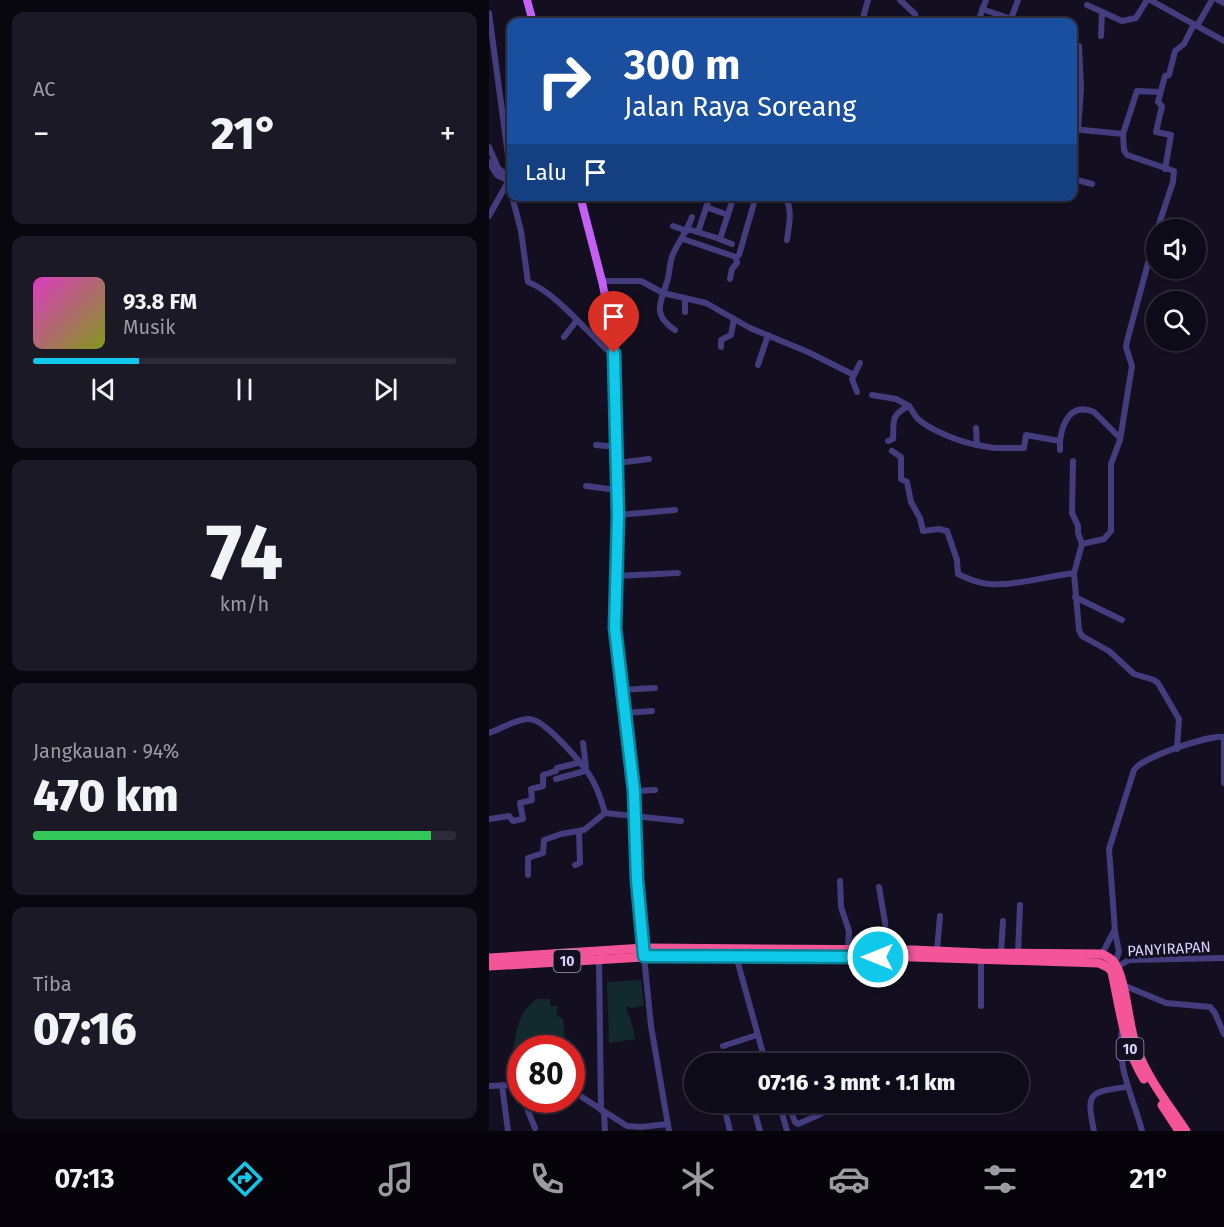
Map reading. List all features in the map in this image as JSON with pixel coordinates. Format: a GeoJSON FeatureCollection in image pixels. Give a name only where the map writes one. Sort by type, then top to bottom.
{"type":"FeatureCollection","features":[{"type":"Feature","properties":{"kind":"highway","name":"10"},"geometry":{"type":"LineString","coordinates":[[489,958],[644,952],[848,950],[1100,958]]}},
{"type":"Feature","properties":{"kind":"highway","name":"10"},"geometry":{"type":"LineString","coordinates":[[489,966],[599,959],[644,952],[736,956],[937,951],[981,956],[1018,953],[1100,958],[1112,972],[1136,1064],[1179,1131]]}},
{"type":"Feature","properties":{"kind":"highway"},"geometry":{"type":"LineString","coordinates":[[1100,958],[1116,965]]}},
{"type":"Feature","properties":{"kind":"highway","name":"10"},"geometry":{"type":"LineString","coordinates":[[1116,965],[1122,985],[1126,1025],[1147,1072],[1187,1131]]}},
{"type":"Feature","properties":{"kind":"main road"},"geometry":{"type":"LineString","coordinates":[[527,0],[532,18]]}},
{"type":"Feature","properties":{"kind":"main road"},"geometry":{"type":"LineString","coordinates":[[581,201],[612,322],[618,515],[615,628],[634,791],[637,880],[644,952]]}},
{"type":"Feature","properties":{"kind":"street"},"geometry":{"type":"LineString","coordinates":[[863,18],[868,0]]}},
{"type":"Feature","properties":{"kind":"street"},"geometry":{"type":"LineString","coordinates":[[900,0],[914,12],[916,18]]}},
{"type":"Feature","properties":{"kind":"street"},"geometry":{"type":"LineString","coordinates":[[979,18],[986,0]]}},
{"type":"Feature","properties":{"kind":"street"},"geometry":{"type":"LineString","coordinates":[[1012,18],[1018,0]]}},
{"type":"Feature","properties":{"kind":"street"},"geometry":{"type":"LineString","coordinates":[[1087,5],[1122,21],[1135,18],[1150,0],[1224,41]]}},
{"type":"Feature","properties":{"kind":"street"},"geometry":{"type":"LineString","coordinates":[[1165,169],[1171,135],[1156,132],[1162,106],[1158,101],[1159,92],[1165,75],[1169,75],[1175,51],[1184,44],[1212,0]]}},
{"type":"Feature","properties":{"kind":"street"},"geometry":{"type":"LineString","coordinates":[[1218,0],[1224,3]]}},
{"type":"Feature","properties":{"kind":"street"},"geometry":{"type":"LineString","coordinates":[[982,9],[1004,18]]}},
{"type":"Feature","properties":{"kind":"street"},"geometry":{"type":"LineString","coordinates":[[1101,36],[1102,12]]}},
{"type":"Feature","properties":{"kind":"street"},"geometry":{"type":"LineString","coordinates":[[489,13],[507,149]]}},
{"type":"Feature","properties":{"kind":"street"},"geometry":{"type":"LineString","coordinates":[[1102,23],[1116,18]]}},
{"type":"Feature","properties":{"kind":"street"},"geometry":{"type":"LineString","coordinates":[[1077,115],[1081,88],[1079,46]]}},
{"type":"Feature","properties":{"kind":"street"},"geometry":{"type":"LineString","coordinates":[[1159,92],[1137,91],[1123,134],[1124,150],[1127,155],[1174,171],[1160,219]]}},
{"type":"Feature","properties":{"kind":"street"},"geometry":{"type":"LineString","coordinates":[[1077,129],[1123,134]]}},
{"type":"Feature","properties":{"kind":"street"},"geometry":{"type":"LineString","coordinates":[[489,147],[498,168],[507,175]]}},
{"type":"Feature","properties":{"kind":"street"},"geometry":{"type":"LineString","coordinates":[[489,162],[497,175],[507,178]]}},
{"type":"Feature","properties":{"kind":"street"},"geometry":{"type":"LineString","coordinates":[[1077,180],[1092,184]]}},
{"type":"Feature","properties":{"kind":"street"},"geometry":{"type":"LineString","coordinates":[[489,216],[507,186]]}},
{"type":"Feature","properties":{"kind":"street"},"geometry":{"type":"LineString","coordinates":[[514,201],[528,282],[538,285],[614,355]]}},
{"type":"Feature","properties":{"kind":"street"},"geometry":{"type":"LineString","coordinates":[[698,232],[708,201]]}},
{"type":"Feature","properties":{"kind":"street"},"geometry":{"type":"LineString","coordinates":[[719,239],[732,201]]}},
{"type":"Feature","properties":{"kind":"street"},"geometry":{"type":"LineString","coordinates":[[739,255],[755,201]]}},
{"type":"Feature","properties":{"kind":"street"},"geometry":{"type":"LineString","coordinates":[[787,201],[790,207],[787,240]]}},
{"type":"Feature","properties":{"kind":"street"},"geometry":{"type":"LineString","coordinates":[[706,207],[728,215]]}},
{"type":"Feature","properties":{"kind":"street"},"geometry":{"type":"LineString","coordinates":[[675,330],[667,324],[661,314],[660,305],[673,254],[688,230],[692,217]]}},
{"type":"Feature","properties":{"kind":"street"},"geometry":{"type":"LineString","coordinates":[[673,226],[732,244]]}},
{"type":"Feature","properties":{"kind":"street"},"geometry":{"type":"LineString","coordinates":[[683,239],[737,258],[731,279]]}},
{"type":"Feature","properties":{"kind":"street"},"geometry":{"type":"LineString","coordinates":[[1082,544],[1104,539],[1111,531],[1111,464],[1120,438],[1132,366],[1126,347],[1146,271]]}},
{"type":"Feature","properties":{"kind":"street"},"geometry":{"type":"LineString","coordinates":[[602,281],[641,282],[663,293],[706,303],[733,319],[854,375]]}},
{"type":"Feature","properties":{"kind":"street"},"geometry":{"type":"LineString","coordinates":[[685,299],[685,312]]}},
{"type":"Feature","properties":{"kind":"street"},"geometry":{"type":"LineString","coordinates":[[721,347],[721,340],[731,335],[733,319]]}},
{"type":"Feature","properties":{"kind":"street"},"geometry":{"type":"LineString","coordinates":[[564,337],[577,320]]}},
{"type":"Feature","properties":{"kind":"street"},"geometry":{"type":"LineString","coordinates":[[758,365],[768,335]]}},
{"type":"Feature","properties":{"kind":"street"},"geometry":{"type":"LineString","coordinates":[[857,392],[852,381],[860,363]]}},
{"type":"Feature","properties":{"kind":"street"},"geometry":{"type":"LineString","coordinates":[[872,394],[896,399],[909,406],[917,418],[960,441],[994,448],[1024,448],[1026,435],[1060,441]]}},
{"type":"Feature","properties":{"kind":"street"},"geometry":{"type":"LineString","coordinates":[[888,441],[892,441],[893,438],[893,419],[909,406]]}},
{"type":"Feature","properties":{"kind":"street"},"geometry":{"type":"LineString","coordinates":[[1060,450],[1063,422],[1074,412],[1086,410],[1094,412],[1120,438]]}},
{"type":"Feature","properties":{"kind":"street"},"geometry":{"type":"LineString","coordinates":[[976,428],[977,445]]}},
{"type":"Feature","properties":{"kind":"street"},"geometry":{"type":"LineString","coordinates":[[596,445],[617,447]]}},
{"type":"Feature","properties":{"kind":"street"},"geometry":{"type":"LineString","coordinates":[[892,451],[901,457],[901,479],[906,482],[911,502],[920,518],[923,531],[939,529],[947,531],[957,560],[958,574],[990,584],[1074,573]]}},
{"type":"Feature","properties":{"kind":"street"},"geometry":{"type":"LineString","coordinates":[[617,463],[649,459]]}},
{"type":"Feature","properties":{"kind":"street"},"geometry":{"type":"LineString","coordinates":[[1073,461],[1072,514],[1078,526],[1082,544],[1074,573],[1078,628],[1081,634],[1109,651],[1134,674],[1154,680],[1161,688],[1179,719],[1177,749]]}},
{"type":"Feature","properties":{"kind":"street"},"geometry":{"type":"LineString","coordinates":[[586,486],[617,490]]}},
{"type":"Feature","properties":{"kind":"street"},"geometry":{"type":"LineString","coordinates":[[618,515],[675,510]]}},
{"type":"Feature","properties":{"kind":"street"},"geometry":{"type":"LineString","coordinates":[[616,576],[678,573]]}},
{"type":"Feature","properties":{"kind":"street"},"geometry":{"type":"LineString","coordinates":[[1075,597],[1122,620]]}},
{"type":"Feature","properties":{"kind":"street"},"geometry":{"type":"LineString","coordinates":[[621,690],[655,688]]}},
{"type":"Feature","properties":{"kind":"street"},"geometry":{"type":"LineString","coordinates":[[624,713],[652,711]]}},
{"type":"Feature","properties":{"kind":"street"},"geometry":{"type":"LineString","coordinates":[[489,733],[525,719],[534,720],[560,739],[594,782],[606,813]]}},
{"type":"Feature","properties":{"kind":"street"},"geometry":{"type":"LineString","coordinates":[[1116,965],[1119,952],[1115,930],[1109,849],[1134,770],[1142,762],[1177,749],[1207,739],[1224,737],[1224,783]]}},
{"type":"Feature","properties":{"kind":"street"},"geometry":{"type":"LineString","coordinates":[[583,743],[585,771]]}},
{"type":"Feature","properties":{"kind":"street"},"geometry":{"type":"LineString","coordinates":[[489,819],[509,816],[513,821],[523,819],[520,804],[532,800],[531,789],[543,786],[543,775],[556,771],[557,768],[578,763]]}},
{"type":"Feature","properties":{"kind":"street"},"geometry":{"type":"LineString","coordinates":[[556,779],[585,771]]}},
{"type":"Feature","properties":{"kind":"street"},"geometry":{"type":"LineString","coordinates":[[634,791],[655,790]]}},
{"type":"Feature","properties":{"kind":"street"},"geometry":{"type":"LineString","coordinates":[[528,875],[528,858],[543,852],[545,840],[579,831],[594,824],[606,813],[681,821]]}},
{"type":"Feature","properties":{"kind":"street"},"geometry":{"type":"LineString","coordinates":[[575,865],[579,862],[579,831]]}},
{"type":"Feature","properties":{"kind":"street"},"geometry":{"type":"LineString","coordinates":[[840,881],[841,908],[849,931],[848,950]]}},
{"type":"Feature","properties":{"kind":"street"},"geometry":{"type":"LineString","coordinates":[[879,888],[885,922],[881,952]]}},
{"type":"Feature","properties":{"kind":"street"},"geometry":{"type":"LineString","coordinates":[[1018,953],[1020,905]]}},
{"type":"Feature","properties":{"kind":"street"},"geometry":{"type":"LineString","coordinates":[[937,951],[940,916]]}},
{"type":"Feature","properties":{"kind":"street"},"geometry":{"type":"LineString","coordinates":[[1001,953],[1003,921]]}},
{"type":"Feature","properties":{"kind":"street"},"geometry":{"type":"LineString","coordinates":[[1100,958],[1115,930]]}},
{"type":"Feature","properties":{"kind":"street"},"geometry":{"type":"LineString","coordinates":[[585,1100],[621,1123],[633,1127],[668,1128],[651,1026],[644,952]]}},
{"type":"Feature","properties":{"kind":"street"},"geometry":{"type":"LineString","coordinates":[[736,956],[762,1053]]}},
{"type":"Feature","properties":{"kind":"street"},"geometry":{"type":"LineString","coordinates":[[981,956],[981,1006]]}},
{"type":"Feature","properties":{"kind":"street","name":"PANYIRAPAN"},"geometry":{"type":"LineString","coordinates":[[1116,965],[1129,960],[1224,958]]}},
{"type":"Feature","properties":{"kind":"street"},"geometry":{"type":"LineString","coordinates":[[599,959],[602,1112],[605,1131]]}},
{"type":"Feature","properties":{"kind":"street"},"geometry":{"type":"LineString","coordinates":[[1122,985],[1166,1003],[1210,1007],[1224,1034]]}},
{"type":"Feature","properties":{"kind":"street"},"geometry":{"type":"LineString","coordinates":[[1126,1025],[1121,1056],[1127,1087],[1140,1130]]}},
{"type":"Feature","properties":{"kind":"street"},"geometry":{"type":"LineString","coordinates":[[723,1046],[757,1035]]}},
{"type":"Feature","properties":{"kind":"street"},"geometry":{"type":"LineString","coordinates":[[502,1085],[508,1131]]}},
{"type":"Feature","properties":{"kind":"street"},"geometry":{"type":"LineString","coordinates":[[489,1086],[507,1085]]}},
{"type":"Feature","properties":{"kind":"street"},"geometry":{"type":"LineString","coordinates":[[1094,1131],[1089,1106],[1094,1094],[1101,1090],[1127,1087]]}},
{"type":"Feature","properties":{"kind":"street"},"geometry":{"type":"LineString","coordinates":[[529,1113],[535,1128]]}},
{"type":"Feature","properties":{"kind":"street"},"geometry":{"type":"LineString","coordinates":[[727,1113],[730,1131]]}},
{"type":"Feature","properties":{"kind":"street"},"geometry":{"type":"LineString","coordinates":[[755,1113],[760,1131]]}},
{"type":"Feature","properties":{"kind":"street"},"geometry":{"type":"LineString","coordinates":[[782,1113],[787,1131]]}},
{"type":"Feature","properties":{"kind":"street"},"geometry":{"type":"LineString","coordinates":[[791,1113],[798,1124],[821,1113]]}},
{"type":"Feature","properties":{"kind":"green space"},"geometry":{"type":"Polygon","coordinates":[[[641,980],[644,1006],[626,1008],[635,1039],[609,1043],[607,982],[641,980]]]}},
{"type":"Feature","properties":{"kind":"green space"},"geometry":{"type":"Polygon","coordinates":[[[536,999],[550,999],[550,1006],[558,1006],[556,1015],[563,1019],[565,1035],[516,1035],[524,1011],[536,999]]]}},
{"type":"Feature","properties":{"kind":"route"},"geometry":{"type":"LineString","coordinates":[[614,353],[618,515],[615,628],[634,791],[637,880],[644,956],[878,957]]}}]}
